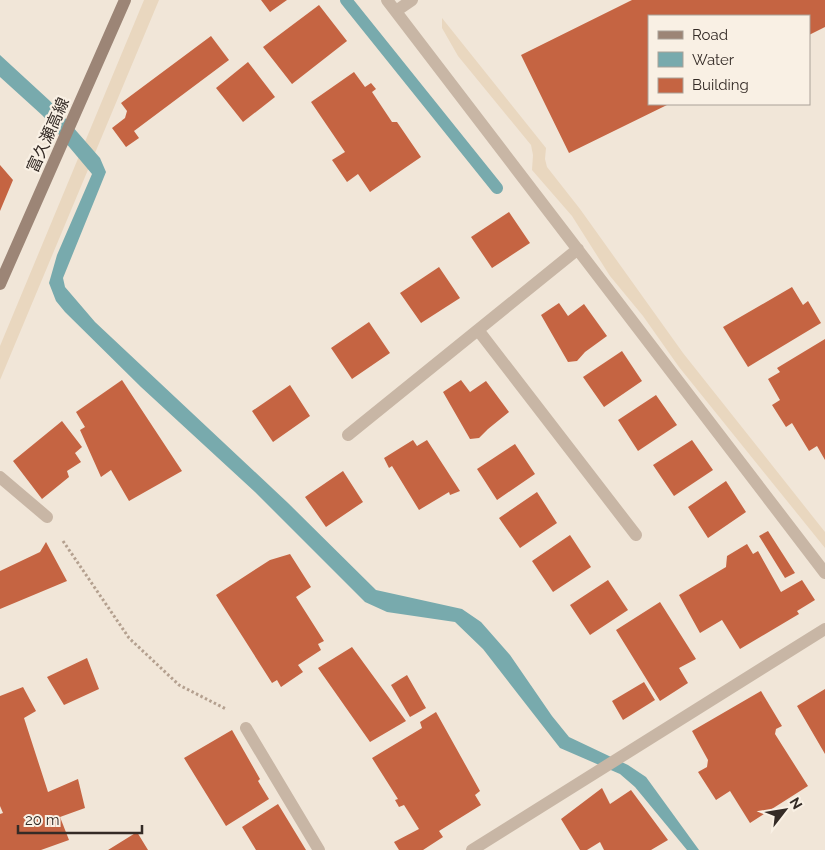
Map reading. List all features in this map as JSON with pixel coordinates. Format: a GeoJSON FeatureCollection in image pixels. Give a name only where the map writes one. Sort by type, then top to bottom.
{"type":"FeatureCollection","features":[{"type":"Feature","properties":{"kind":"main road","name":"富久瀬高線"},"geometry":{"type":"LineString","coordinates":[[0,284],[125,0]]}},
{"type":"Feature","properties":{"kind":"street"},"geometry":{"type":"LineString","coordinates":[[387,0],[825,573]]}},
{"type":"Feature","properties":{"kind":"street"},"geometry":{"type":"LineString","coordinates":[[396,12],[412,0]]}},
{"type":"Feature","properties":{"kind":"street"},"geometry":{"type":"LineString","coordinates":[[348,434],[578,249]]}},
{"type":"Feature","properties":{"kind":"street"},"geometry":{"type":"LineString","coordinates":[[478,330],[636,535]]}},
{"type":"Feature","properties":{"kind":"street"},"geometry":{"type":"LineString","coordinates":[[0,477],[47,518]]}},
{"type":"Feature","properties":{"kind":"street"},"geometry":{"type":"LineString","coordinates":[[472,850],[825,629]]}},
{"type":"Feature","properties":{"kind":"street"},"geometry":{"type":"LineString","coordinates":[[246,728],[319,850]]}},
{"type":"Feature","properties":{"kind":"path"},"geometry":{"type":"LineString","coordinates":[[47,518],[129,638],[179,685],[235,714],[246,728]]}},
{"type":"Feature","properties":{"kind":"shaded area"},"geometry":{"type":"Polygon","coordinates":[[[144,0],[159,0],[0,380],[0,346],[144,0]]]}},
{"type":"Feature","properties":{"kind":"shaded area"},"geometry":{"type":"Polygon","coordinates":[[[442,18],[546,148],[545,159],[547,167],[580,209],[683,353],[825,532],[825,548],[679,367],[643,316],[610,276],[572,216],[532,170],[533,155],[531,145],[458,56],[442,28],[442,18]]]}},
{"type":"Feature","properties":{"kind":"water"},"geometry":{"type":"Polygon","coordinates":[[[0,55],[50,101],[100,158],[106,172],[63,278],[65,287],[95,322],[288,503],[376,590],[462,609],[481,622],[510,655],[552,716],[569,737],[628,765],[646,777],[699,850],[687,850],[635,787],[620,774],[560,748],[483,649],[455,622],[387,612],[365,602],[255,492],[141,387],[65,312],[56,301],[49,283],[57,255],[92,174],[43,116],[0,77],[0,55]]]}},
{"type":"Feature","properties":{"kind":"building"},"geometry":{"type":"Polygon","coordinates":[[[261,0],[287,0],[270,12],[261,0]]]}},
{"type":"Feature","properties":{"kind":"building"},"geometry":{"type":"Polygon","coordinates":[[[632,0],[825,0],[825,27],[810,34],[810,15],[648,15],[648,105],[667,105],[569,153],[521,55],[632,0]]]}},
{"type":"Feature","properties":{"kind":"building"},"geometry":{"type":"Polygon","coordinates":[[[319,5],[347,41],[292,84],[263,47],[319,5]]]}},
{"type":"Feature","properties":{"kind":"building"},"geometry":{"type":"Polygon","coordinates":[[[211,36],[229,60],[134,131],[139,138],[126,147],[112,128],[125,118],[127,111],[121,103],[211,36]]]}},
{"type":"Feature","properties":{"kind":"building"},"geometry":{"type":"Polygon","coordinates":[[[248,62],[275,97],[243,122],[216,88],[248,62]]]}},
{"type":"Feature","properties":{"kind":"building"},"geometry":{"type":"Polygon","coordinates":[[[354,72],[365,87],[371,83],[376,89],[372,92],[392,122],[397,122],[421,157],[370,192],[358,174],[347,182],[332,160],[345,152],[311,102],[354,72]]]}},
{"type":"Feature","properties":{"kind":"building"},"geometry":{"type":"Polygon","coordinates":[[[0,165],[13,180],[0,211],[0,165]]]}},
{"type":"Feature","properties":{"kind":"building"},"geometry":{"type":"Polygon","coordinates":[[[509,212],[530,243],[492,268],[471,237],[509,212]]]}},
{"type":"Feature","properties":{"kind":"building"},"geometry":{"type":"Polygon","coordinates":[[[439,267],[460,298],[421,323],[400,293],[439,267]]]}},
{"type":"Feature","properties":{"kind":"building"},"geometry":{"type":"Polygon","coordinates":[[[792,287],[803,305],[808,301],[821,323],[748,367],[723,327],[792,287]]]}},
{"type":"Feature","properties":{"kind":"building"},"geometry":{"type":"Polygon","coordinates":[[[559,303],[568,316],[584,304],[607,336],[585,352],[577,361],[568,362],[541,315],[559,303]]]}},
{"type":"Feature","properties":{"kind":"building"},"geometry":{"type":"Polygon","coordinates":[[[369,322],[390,353],[352,379],[331,348],[369,322]]]}},
{"type":"Feature","properties":{"kind":"building"},"geometry":{"type":"Polygon","coordinates":[[[825,339],[825,460],[817,446],[809,451],[792,423],[786,427],[772,405],[780,400],[768,379],[780,372],[777,368],[825,339]]]}},
{"type":"Feature","properties":{"kind":"building"},"geometry":{"type":"Polygon","coordinates":[[[622,351],[642,381],[604,407],[583,377],[622,351]]]}},
{"type":"Feature","properties":{"kind":"building"},"geometry":{"type":"Polygon","coordinates":[[[122,380],[182,471],[129,501],[111,470],[101,477],[80,430],[85,427],[76,412],[122,380]]]}},
{"type":"Feature","properties":{"kind":"building"},"geometry":{"type":"Polygon","coordinates":[[[461,380],[470,392],[486,381],[509,412],[479,438],[470,439],[443,392],[461,380]]]}},
{"type":"Feature","properties":{"kind":"building"},"geometry":{"type":"Polygon","coordinates":[[[290,385],[310,416],[273,442],[252,411],[290,385]]]}},
{"type":"Feature","properties":{"kind":"building"},"geometry":{"type":"Polygon","coordinates":[[[656,395],[677,425],[638,451],[618,420],[656,395]]]}},
{"type":"Feature","properties":{"kind":"building"},"geometry":{"type":"Polygon","coordinates":[[[62,421],[82,447],[75,453],[81,462],[67,471],[69,477],[42,499],[13,461],[62,421]]]}},
{"type":"Feature","properties":{"kind":"building"},"geometry":{"type":"Polygon","coordinates":[[[413,440],[417,446],[427,440],[460,491],[450,495],[449,492],[419,510],[392,466],[389,468],[384,458],[413,440]]]}},
{"type":"Feature","properties":{"kind":"building"},"geometry":{"type":"Polygon","coordinates":[[[692,440],[713,470],[674,496],[653,465],[692,440]]]}},
{"type":"Feature","properties":{"kind":"building"},"geometry":{"type":"Polygon","coordinates":[[[515,444],[535,474],[497,500],[477,469],[515,444]]]}},
{"type":"Feature","properties":{"kind":"building"},"geometry":{"type":"Polygon","coordinates":[[[343,471],[363,502],[326,527],[305,497],[343,471]]]}},
{"type":"Feature","properties":{"kind":"building"},"geometry":{"type":"Polygon","coordinates":[[[726,481],[746,512],[708,538],[688,507],[726,481]]]}},
{"type":"Feature","properties":{"kind":"building"},"geometry":{"type":"Polygon","coordinates":[[[537,492],[557,523],[520,548],[499,518],[537,492]]]}},
{"type":"Feature","properties":{"kind":"building"},"geometry":{"type":"Polygon","coordinates":[[[768,531],[795,573],[785,578],[759,536],[768,531]]]}},
{"type":"Feature","properties":{"kind":"building"},"geometry":{"type":"Polygon","coordinates":[[[570,535],[591,567],[553,592],[532,561],[570,535]]]}},
{"type":"Feature","properties":{"kind":"building"},"geometry":{"type":"Polygon","coordinates":[[[46,542],[67,581],[0,609],[0,571],[40,552],[46,542]]]}},
{"type":"Feature","properties":{"kind":"building"},"geometry":{"type":"Polygon","coordinates":[[[747,544],[753,554],[758,551],[781,592],[802,580],[815,600],[797,611],[799,614],[740,649],[722,620],[700,633],[679,595],[726,567],[727,556],[747,544]]]}},
{"type":"Feature","properties":{"kind":"building"},"geometry":{"type":"Polygon","coordinates":[[[290,554],[311,587],[296,597],[324,641],[318,644],[321,650],[298,665],[303,672],[281,687],[277,680],[272,683],[216,595],[270,560],[290,554]]]}},
{"type":"Feature","properties":{"kind":"building"},"geometry":{"type":"Polygon","coordinates":[[[608,580],[628,610],[590,635],[570,605],[608,580]]]}},
{"type":"Feature","properties":{"kind":"building"},"geometry":{"type":"Polygon","coordinates":[[[660,602],[696,659],[679,668],[688,683],[660,701],[616,630],[660,602]]]}},
{"type":"Feature","properties":{"kind":"building"},"geometry":{"type":"Polygon","coordinates":[[[352,647],[406,721],[370,742],[318,668],[352,647]]]}},
{"type":"Feature","properties":{"kind":"building"},"geometry":{"type":"Polygon","coordinates":[[[87,658],[99,689],[64,705],[47,677],[87,658]]]}},
{"type":"Feature","properties":{"kind":"building"},"geometry":{"type":"Polygon","coordinates":[[[407,675],[426,708],[410,717],[391,685],[407,675]]]}},
{"type":"Feature","properties":{"kind":"building"},"geometry":{"type":"Polygon","coordinates":[[[644,682],[655,700],[623,720],[612,701],[644,682]]]}},
{"type":"Feature","properties":{"kind":"building"},"geometry":{"type":"Polygon","coordinates":[[[23,687],[36,711],[24,718],[48,792],[78,779],[85,808],[60,817],[69,840],[41,850],[0,850],[0,814],[3,813],[0,806],[0,696],[23,687]]]}},
{"type":"Feature","properties":{"kind":"building"},"geometry":{"type":"Polygon","coordinates":[[[825,689],[825,754],[797,706],[825,689]]]}},
{"type":"Feature","properties":{"kind":"building"},"geometry":{"type":"Polygon","coordinates":[[[761,691],[782,726],[776,729],[775,734],[808,786],[750,823],[730,791],[716,800],[698,772],[707,767],[708,760],[692,731],[761,691]]]}},
{"type":"Feature","properties":{"kind":"building"},"geometry":{"type":"Polygon","coordinates":[[[436,712],[480,791],[475,795],[481,805],[439,831],[443,837],[423,850],[399,850],[394,842],[419,829],[404,805],[399,807],[395,800],[398,799],[372,758],[422,728],[420,722],[436,712]]]}},
{"type":"Feature","properties":{"kind":"building"},"geometry":{"type":"Polygon","coordinates":[[[232,730],[260,779],[258,781],[269,799],[226,826],[184,758],[232,730]]]}},
{"type":"Feature","properties":{"kind":"building"},"geometry":{"type":"Polygon","coordinates":[[[602,788],[610,804],[631,790],[668,840],[651,850],[604,850],[600,842],[587,850],[580,850],[561,819],[602,788]]]}},
{"type":"Feature","properties":{"kind":"building"},"geometry":{"type":"Polygon","coordinates":[[[278,804],[306,850],[256,850],[242,827],[278,804]]]}},
{"type":"Feature","properties":{"kind":"building"},"geometry":{"type":"Polygon","coordinates":[[[137,832],[148,850],[108,850],[137,832]]]}},
{"type":"Feature","properties":{"kind":"waterway"},"geometry":{"type":"LineString","coordinates":[[346,0],[497,188]]}}]}
